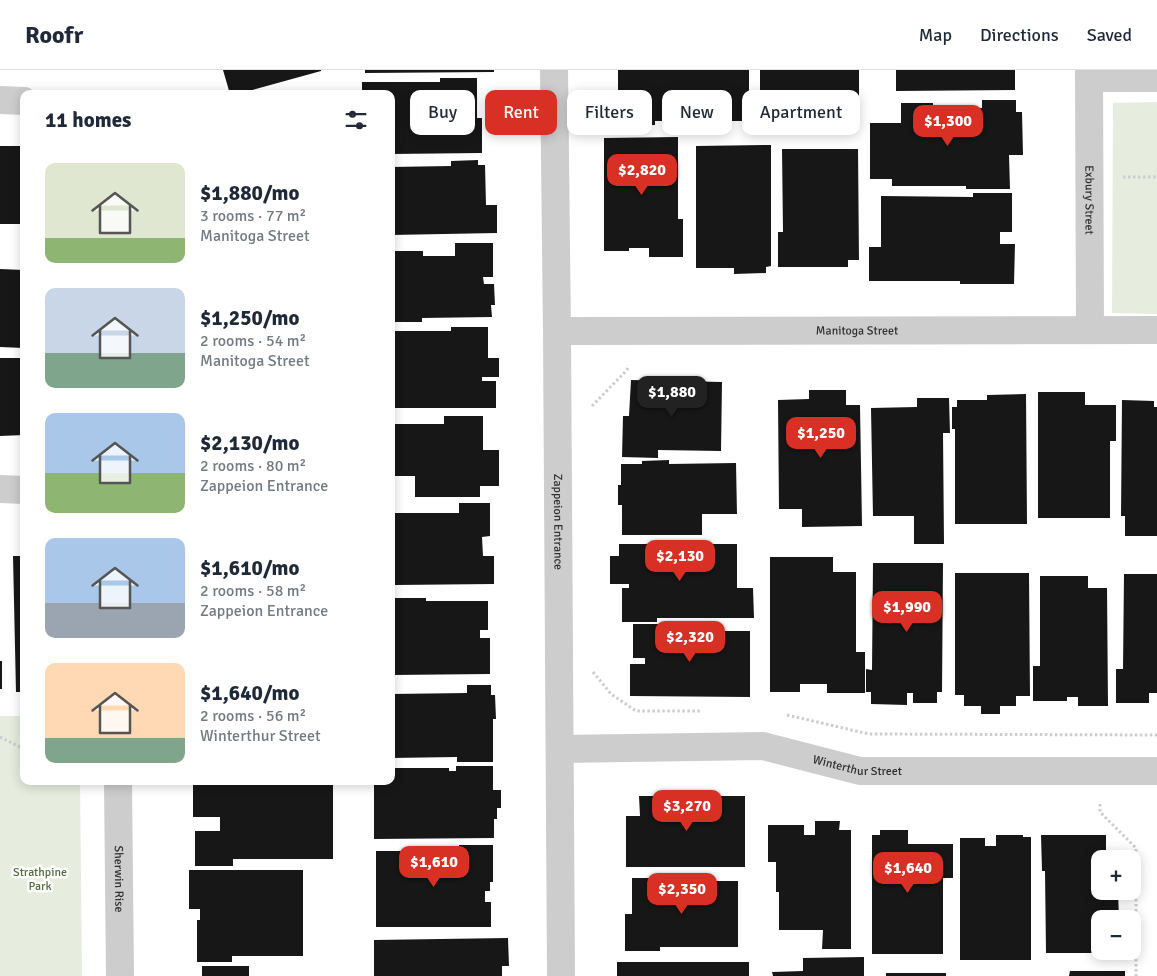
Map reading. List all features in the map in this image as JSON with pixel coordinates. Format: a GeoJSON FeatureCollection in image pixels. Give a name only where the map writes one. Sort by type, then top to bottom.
{"type":"FeatureCollection","features":[{"type":"Feature","properties":{"kind":"street","name":"Zappeion Entrance"},"geometry":{"type":"LineString","coordinates":[[554,70],[561,976]]}},
{"type":"Feature","properties":{"kind":"street"},"geometry":{"type":"LineString","coordinates":[[1089,74],[1157,78]]}},
{"type":"Feature","properties":{"kind":"street","name":"Exbury Street"},"geometry":{"type":"LineString","coordinates":[[1089,74],[1090,330]]}},
{"type":"Feature","properties":{"kind":"street"},"geometry":{"type":"LineString","coordinates":[[0,100],[20,101]]}},
{"type":"Feature","properties":{"kind":"street","name":"Manitoga Street"},"geometry":{"type":"LineString","coordinates":[[557,331],[1157,330]]}},
{"type":"Feature","properties":{"kind":"street"},"geometry":{"type":"LineString","coordinates":[[0,490],[20,490]]}},
{"type":"Feature","properties":{"kind":"street","name":"Winterthur Street"},"geometry":{"type":"LineString","coordinates":[[560,749],[763,746],[860,771],[1157,771]]}},
{"type":"Feature","properties":{"kind":"street","name":"Sherwin Rise"},"geometry":{"type":"LineString","coordinates":[[118,785],[120,976]]}},
{"type":"Feature","properties":{"kind":"path"},"geometry":{"type":"LineString","coordinates":[[591,409],[592,404],[627,370],[628,362]]}},
{"type":"Feature","properties":{"kind":"path"},"geometry":{"type":"LineString","coordinates":[[593,664],[593,673],[611,694],[636,711],[710,711]]}},
{"type":"Feature","properties":{"kind":"path"},"geometry":{"type":"LineString","coordinates":[[784,715],[869,734],[1157,735]]}},
{"type":"Feature","properties":{"kind":"path"},"geometry":{"type":"LineString","coordinates":[[0,737],[20,747]]}},
{"type":"Feature","properties":{"kind":"path"},"geometry":{"type":"LineString","coordinates":[[1099,771],[1100,812],[1136,848],[1136,976]]}},
{"type":"Feature","properties":{"kind":"green space"},"geometry":{"type":"Polygon","coordinates":[[[1157,102],[1157,314],[1112,313],[1113,103],[1157,102]]]}},
{"type":"Feature","properties":{"kind":"green space","name":"Strathpine Park"},"geometry":{"type":"Polygon","coordinates":[[[0,716],[20,716],[20,785],[80,785],[82,976],[0,976],[0,716]]]}},
{"type":"Feature","properties":{"kind":"building"},"geometry":{"type":"Polygon","coordinates":[[[223,70],[321,70],[252,90],[229,90],[223,70]]]}},
{"type":"Feature","properties":{"kind":"building"},"geometry":{"type":"Polygon","coordinates":[[[365,70],[494,70],[494,72],[365,73],[365,70]]]}},
{"type":"Feature","properties":{"kind":"building"},"geometry":{"type":"Polygon","coordinates":[[[618,70],[749,70],[749,90],[742,90],[742,121],[732,121],[732,90],[662,90],[662,121],[655,121],[655,125],[652,125],[652,90],[618,90],[618,70]]]}},
{"type":"Feature","properties":{"kind":"building"},"geometry":{"type":"Polygon","coordinates":[[[760,70],[859,70],[859,90],[760,90],[760,70]]]}},
{"type":"Feature","properties":{"kind":"building"},"geometry":{"type":"Polygon","coordinates":[[[896,70],[1015,70],[1015,90],[896,91],[896,70]]]}},
{"type":"Feature","properties":{"kind":"building"},"geometry":{"type":"Polygon","coordinates":[[[440,78],[477,78],[477,118],[482,118],[482,153],[395,154],[395,90],[362,90],[362,82],[440,82],[440,78]]]}},
{"type":"Feature","properties":{"kind":"building"},"geometry":{"type":"Polygon","coordinates":[[[982,100],[1016,100],[1016,112],[1022,112],[1023,155],[1009,155],[1010,189],[966,189],[966,186],[892,186],[892,179],[870,179],[870,123],[901,123],[901,103],[933,103],[933,122],[947,122],[947,119],[968,118],[968,109],[982,108],[982,100]]]}},
{"type":"Feature","properties":{"kind":"building"},"geometry":{"type":"Polygon","coordinates":[[[678,137],[678,219],[683,219],[683,257],[649,257],[649,248],[629,248],[629,251],[604,251],[604,138],[678,137]]]}},
{"type":"Feature","properties":{"kind":"building"},"geometry":{"type":"Polygon","coordinates":[[[771,145],[771,266],[766,267],[766,273],[734,274],[734,268],[696,268],[696,146],[771,145]]]}},
{"type":"Feature","properties":{"kind":"building"},"geometry":{"type":"Polygon","coordinates":[[[0,146],[20,146],[20,224],[0,224],[0,146]]]}},
{"type":"Feature","properties":{"kind":"building"},"geometry":{"type":"Polygon","coordinates":[[[782,149],[858,149],[859,260],[848,260],[848,267],[778,267],[778,232],[783,232],[782,149]]]}},
{"type":"Feature","properties":{"kind":"building"},"geometry":{"type":"Polygon","coordinates":[[[478,160],[478,165],[485,165],[486,205],[497,205],[497,233],[395,235],[395,167],[451,166],[451,161],[478,160]]]}},
{"type":"Feature","properties":{"kind":"building"},"geometry":{"type":"Polygon","coordinates":[[[973,193],[1012,193],[1012,232],[1000,232],[1000,244],[1015,244],[1014,284],[960,284],[960,281],[869,281],[869,247],[881,247],[881,196],[973,197],[973,193]]]}},
{"type":"Feature","properties":{"kind":"building"},"geometry":{"type":"Polygon","coordinates":[[[455,243],[493,243],[493,277],[483,277],[484,284],[494,284],[495,305],[491,305],[492,317],[422,318],[422,322],[395,322],[395,251],[423,251],[423,256],[455,256],[455,243]]]}},
{"type":"Feature","properties":{"kind":"building"},"geometry":{"type":"Polygon","coordinates":[[[0,269],[20,270],[20,348],[0,347],[0,269]]]}},
{"type":"Feature","properties":{"kind":"building"},"geometry":{"type":"Polygon","coordinates":[[[451,327],[488,327],[488,358],[499,358],[499,377],[482,377],[482,381],[496,381],[496,408],[395,408],[395,331],[451,331],[451,327]]]}},
{"type":"Feature","properties":{"kind":"building"},"geometry":{"type":"Polygon","coordinates":[[[0,358],[20,358],[20,435],[0,436],[0,358]]]}},
{"type":"Feature","properties":{"kind":"building"},"geometry":{"type":"Polygon","coordinates":[[[631,380],[722,382],[721,451],[658,450],[658,458],[622,457],[623,416],[629,416],[631,380]]]}},
{"type":"Feature","properties":{"kind":"building"},"geometry":{"type":"Polygon","coordinates":[[[809,390],[846,390],[846,405],[860,405],[862,526],[802,527],[802,509],[779,509],[778,400],[809,399],[809,390]]]}},
{"type":"Feature","properties":{"kind":"building"},"geometry":{"type":"Polygon","coordinates":[[[1038,392],[1085,392],[1085,405],[1116,405],[1116,441],[1110,441],[1110,518],[1038,518],[1038,392]]]}},
{"type":"Feature","properties":{"kind":"building"},"geometry":{"type":"Polygon","coordinates":[[[1026,394],[1027,524],[955,524],[955,429],[952,429],[952,407],[957,407],[957,400],[987,400],[987,395],[1026,394]]]}},
{"type":"Feature","properties":{"kind":"building"},"geometry":{"type":"Polygon","coordinates":[[[917,398],[949,398],[950,433],[943,433],[944,544],[914,544],[914,516],[873,516],[871,408],[917,407],[917,398]]]}},
{"type":"Feature","properties":{"kind":"building"},"geometry":{"type":"Polygon","coordinates":[[[1122,400],[1154,401],[1154,407],[1157,407],[1157,536],[1125,536],[1125,516],[1121,516],[1122,400]]]}},
{"type":"Feature","properties":{"kind":"building"},"geometry":{"type":"Polygon","coordinates":[[[444,416],[483,416],[483,450],[499,450],[499,486],[480,486],[480,497],[415,497],[415,476],[395,476],[395,424],[444,424],[444,416]]]}},
{"type":"Feature","properties":{"kind":"building"},"geometry":{"type":"Polygon","coordinates":[[[669,460],[669,464],[736,463],[737,514],[702,514],[702,535],[622,535],[622,505],[618,505],[618,485],[621,485],[621,464],[642,464],[642,461],[669,460]]]}},
{"type":"Feature","properties":{"kind":"building"},"geometry":{"type":"Polygon","coordinates":[[[459,503],[490,503],[490,536],[482,537],[483,556],[494,556],[494,584],[395,585],[395,513],[459,513],[459,503]]]}},
{"type":"Feature","properties":{"kind":"building"},"geometry":{"type":"Polygon","coordinates":[[[619,544],[737,544],[737,588],[753,588],[754,618],[657,618],[657,622],[622,622],[622,588],[629,588],[629,584],[610,584],[610,556],[619,556],[619,544]]]}},
{"type":"Feature","properties":{"kind":"building"},"geometry":{"type":"Polygon","coordinates":[[[13,556],[20,556],[20,692],[16,692],[13,556]]]}},
{"type":"Feature","properties":{"kind":"building"},"geometry":{"type":"Polygon","coordinates":[[[770,557],[833,557],[833,572],[856,572],[856,652],[865,652],[865,693],[827,693],[827,684],[800,684],[800,692],[770,692],[770,557]]]}},
{"type":"Feature","properties":{"kind":"building"},"geometry":{"type":"Polygon","coordinates":[[[873,563],[943,563],[942,692],[937,692],[937,703],[913,703],[913,693],[907,693],[907,705],[871,704],[871,692],[866,692],[866,669],[872,670],[873,563]]]}},
{"type":"Feature","properties":{"kind":"building"},"geometry":{"type":"Polygon","coordinates":[[[955,573],[1029,573],[1030,696],[1016,696],[1016,706],[1000,706],[1000,714],[981,714],[981,706],[964,706],[964,695],[955,695],[955,573]]]}},
{"type":"Feature","properties":{"kind":"building"},"geometry":{"type":"Polygon","coordinates":[[[1124,574],[1157,574],[1157,693],[1149,693],[1149,703],[1116,703],[1116,669],[1123,669],[1124,574]]]}},
{"type":"Feature","properties":{"kind":"building"},"geometry":{"type":"Polygon","coordinates":[[[1040,576],[1088,576],[1088,588],[1107,588],[1108,706],[1078,706],[1078,697],[1067,697],[1067,701],[1033,701],[1033,666],[1040,666],[1040,576]]]}},
{"type":"Feature","properties":{"kind":"building"},"geometry":{"type":"Polygon","coordinates":[[[395,598],[426,598],[426,601],[488,601],[488,630],[480,630],[480,638],[490,638],[490,674],[395,675],[395,598]]]}},
{"type":"Feature","properties":{"kind":"building"},"geometry":{"type":"Polygon","coordinates":[[[633,624],[668,624],[668,631],[750,631],[750,697],[630,696],[630,664],[645,664],[645,658],[633,658],[633,624]]]}},
{"type":"Feature","properties":{"kind":"building"},"geometry":{"type":"Polygon","coordinates":[[[0,661],[2,661],[2,689],[0,689],[0,661]]]}},
{"type":"Feature","properties":{"kind":"building"},"geometry":{"type":"Polygon","coordinates":[[[467,685],[491,685],[491,695],[495,695],[496,719],[493,719],[493,762],[457,762],[457,757],[395,758],[395,694],[467,693],[467,685]]]}},
{"type":"Feature","properties":{"kind":"building"},"geometry":{"type":"Polygon","coordinates":[[[456,766],[493,766],[493,790],[501,790],[501,808],[497,808],[497,819],[494,819],[494,838],[374,839],[374,785],[395,785],[395,768],[449,768],[449,771],[456,771],[456,766]]]}},
{"type":"Feature","properties":{"kind":"building"},"geometry":{"type":"Polygon","coordinates":[[[193,785],[333,785],[333,859],[233,859],[233,866],[195,866],[195,831],[220,831],[220,817],[193,817],[193,785]]]}},
{"type":"Feature","properties":{"kind":"building"},"geometry":{"type":"Polygon","coordinates":[[[639,796],[745,796],[745,867],[626,867],[626,816],[640,816],[639,796]]]}},
{"type":"Feature","properties":{"kind":"building"},"geometry":{"type":"Polygon","coordinates":[[[815,821],[840,821],[839,830],[851,830],[851,949],[822,949],[823,930],[779,930],[779,892],[776,892],[776,862],[768,862],[768,825],[804,825],[804,835],[815,835],[815,821]]]}},
{"type":"Feature","properties":{"kind":"building"},"geometry":{"type":"Polygon","coordinates":[[[880,830],[908,830],[908,844],[953,844],[953,878],[943,878],[943,954],[872,954],[872,835],[880,835],[880,830]]]}},
{"type":"Feature","properties":{"kind":"building"},"geometry":{"type":"Polygon","coordinates":[[[996,835],[1023,835],[1023,837],[1031,837],[1031,960],[960,960],[960,838],[985,838],[985,846],[996,846],[996,835]]]}},
{"type":"Feature","properties":{"kind":"building"},"geometry":{"type":"Polygon","coordinates":[[[1041,835],[1106,835],[1106,850],[1091,850],[1091,900],[1118,900],[1119,910],[1091,910],[1091,953],[1046,953],[1045,871],[1042,871],[1041,835]]]}},
{"type":"Feature","properties":{"kind":"building"},"geometry":{"type":"Polygon","coordinates":[[[459,845],[493,845],[493,882],[490,882],[490,891],[485,891],[485,902],[491,902],[491,927],[376,927],[376,851],[459,851],[459,845]]]}},
{"type":"Feature","properties":{"kind":"building"},"geometry":{"type":"Polygon","coordinates":[[[189,870],[303,870],[303,956],[232,956],[232,962],[197,962],[197,920],[200,920],[200,909],[189,909],[189,870]]]}},
{"type":"Feature","properties":{"kind":"building"},"geometry":{"type":"Polygon","coordinates":[[[632,878],[675,878],[675,881],[738,881],[738,947],[660,947],[660,951],[625,951],[625,914],[632,914],[632,878]]]}},
{"type":"Feature","properties":{"kind":"building"},"geometry":{"type":"Polygon","coordinates":[[[508,938],[509,966],[502,966],[502,976],[374,976],[374,940],[508,938]]]}},
{"type":"Feature","properties":{"kind":"building"},"geometry":{"type":"Polygon","coordinates":[[[864,957],[864,976],[773,976],[772,972],[803,971],[803,958],[864,957]]]}},
{"type":"Feature","properties":{"kind":"building"},"geometry":{"type":"Polygon","coordinates":[[[617,962],[749,962],[749,976],[617,976],[617,962]]]}},
{"type":"Feature","properties":{"kind":"building"},"geometry":{"type":"Polygon","coordinates":[[[202,966],[249,966],[249,976],[202,976],[202,966]]]}},
{"type":"Feature","properties":{"kind":"building"},"geometry":{"type":"Polygon","coordinates":[[[1070,971],[1125,971],[1125,976],[1069,976],[1070,971]]]}},
{"type":"Feature","properties":{"kind":"building"},"geometry":{"type":"Polygon","coordinates":[[[886,973],[946,973],[946,976],[886,976],[886,973]]]}}]}
